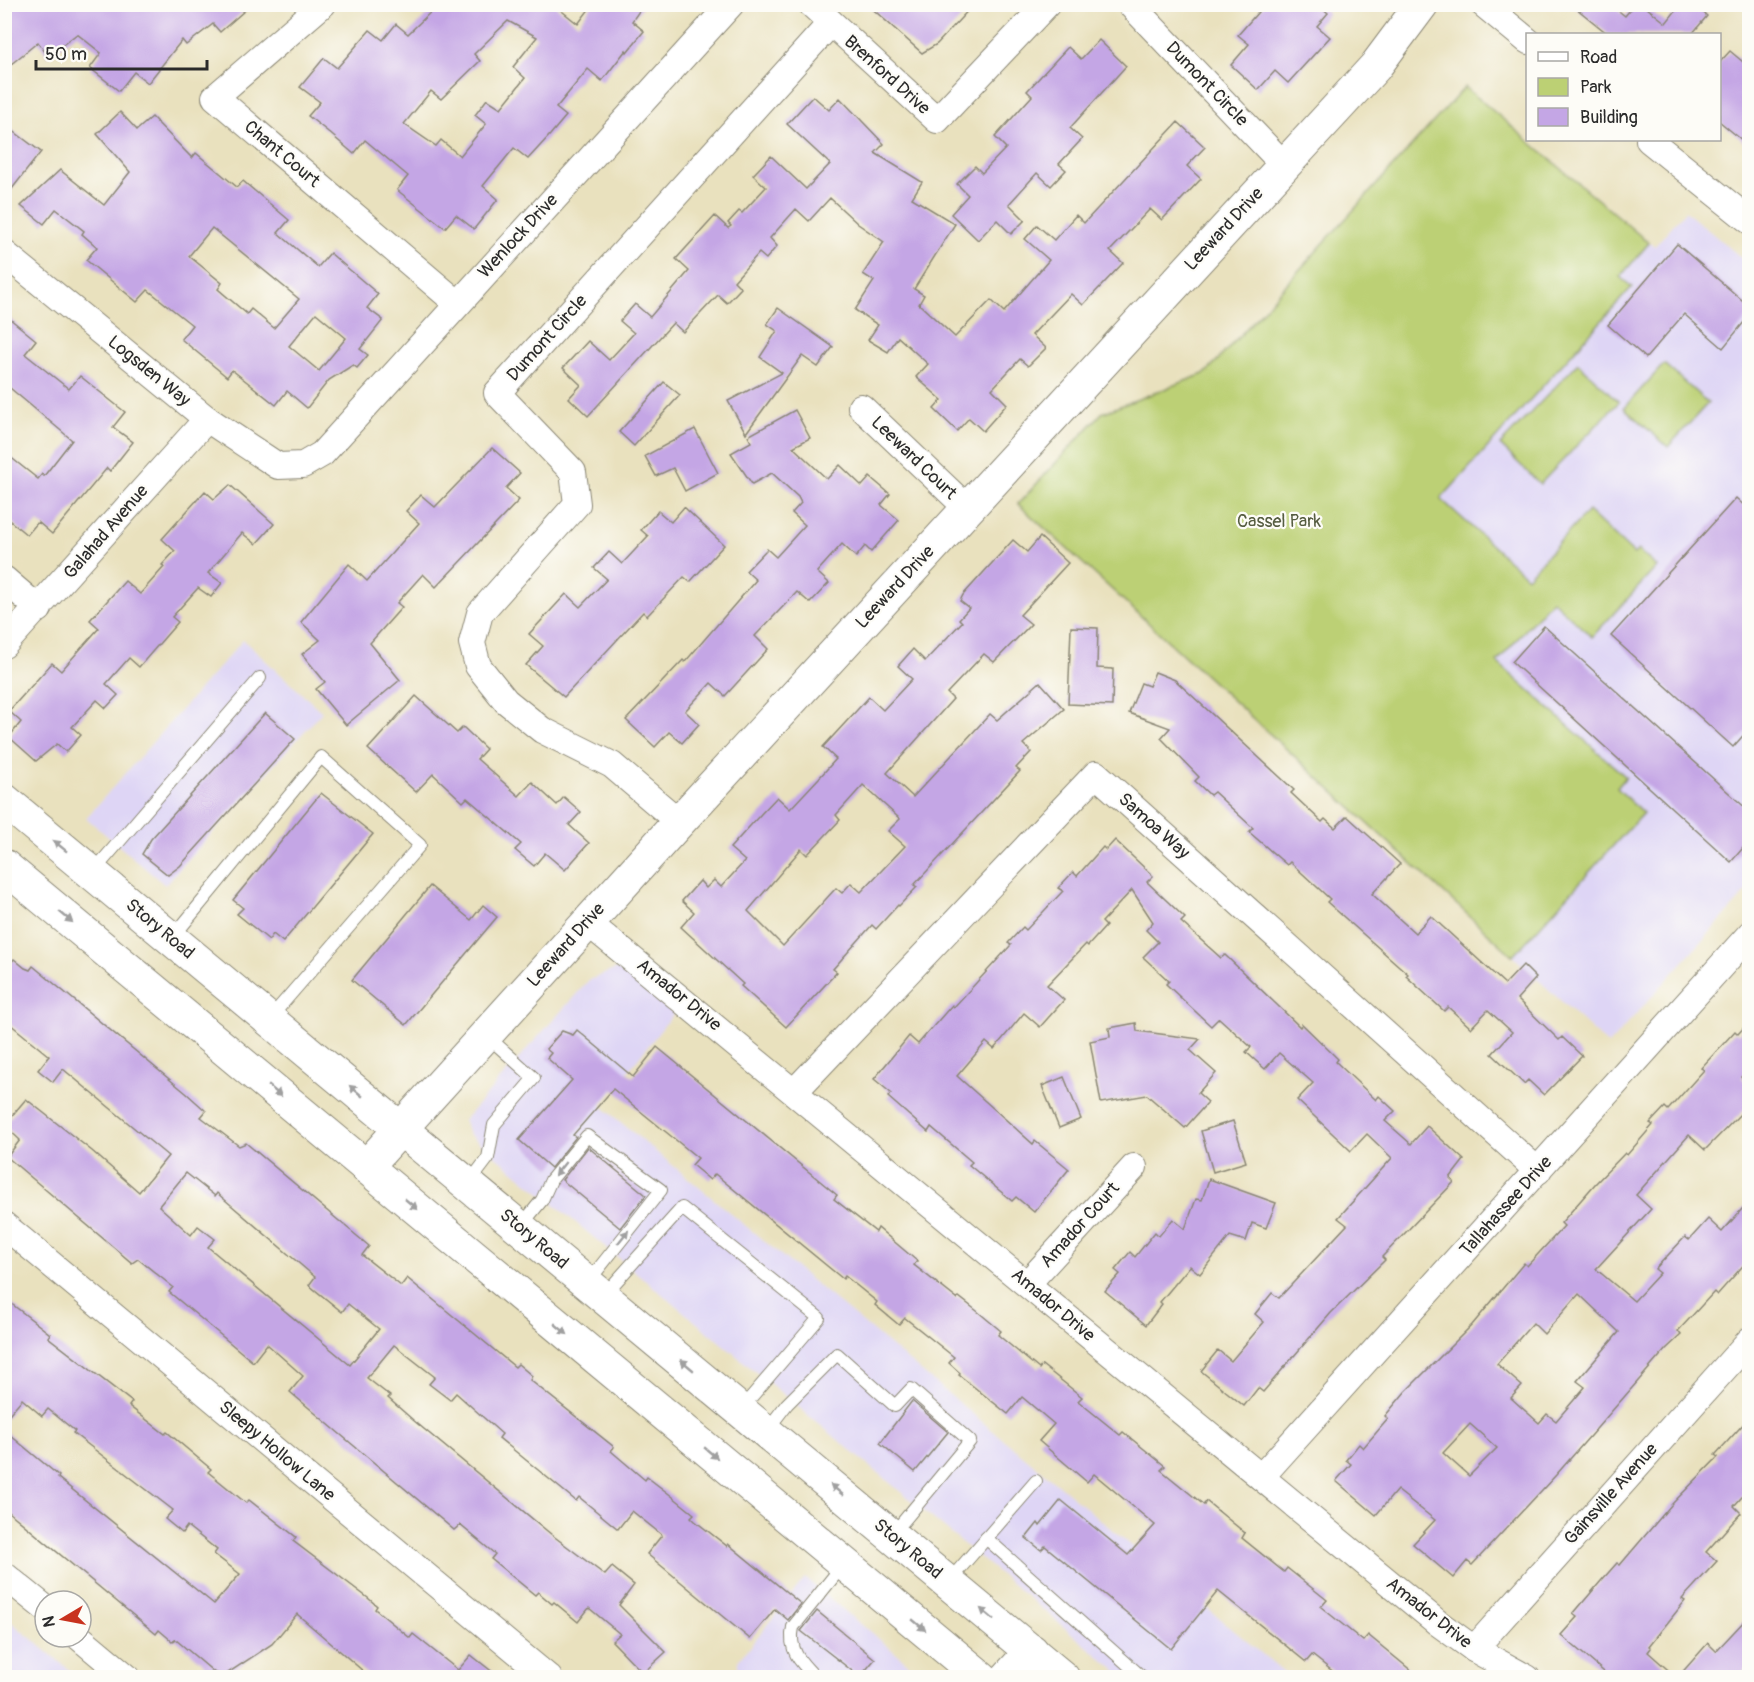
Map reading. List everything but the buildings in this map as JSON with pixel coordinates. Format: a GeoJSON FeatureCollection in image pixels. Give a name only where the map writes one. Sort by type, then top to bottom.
{"type":"FeatureCollection","features":[{"type":"Feature","properties":{"kind":"main road","name":"Leeward Drive"},"geometry":{"type":"LineString","coordinates":[[366,1167],[587,922],[1283,164],[1375,67],[1422,4]]}},
{"type":"Feature","properties":{"kind":"main road","name":"Story Road"},"geometry":{"type":"LineString","coordinates":[[4,800],[1064,1677]]}},
{"type":"Feature","properties":{"kind":"main road"},"geometry":{"type":"LineString","coordinates":[[4,866],[982,1677]]}},
{"type":"Feature","properties":{"kind":"main road"},"geometry":{"type":"LineString","coordinates":[[1007,1677],[1032,1652]]}},
{"type":"Feature","properties":{"kind":"street","name":"Chant Court"},"geometry":{"type":"LineString","coordinates":[[323,4],[215,98],[456,303]]}},
{"type":"Feature","properties":{"kind":"street","name":"Wenlock Drive"},"geometry":{"type":"LineString","coordinates":[[303,465],[322,454],[456,303],[731,4]]}},
{"type":"Feature","properties":{"kind":"street","name":"Brenford Drive"},"geometry":{"type":"LineString","coordinates":[[812,4],[830,24],[937,120],[1047,4]]}},
{"type":"Feature","properties":{"kind":"street","name":"Dumont Circle"},"geometry":{"type":"LineString","coordinates":[[1130,4],[1283,164]]}},
{"type":"Feature","properties":{"kind":"street"},"geometry":{"type":"LineString","coordinates":[[1483,4],[1526,40]]}},
{"type":"Feature","properties":{"kind":"street","name":"Dumont Circle"},"geometry":{"type":"LineString","coordinates":[[679,822],[612,765],[542,730],[506,701],[478,666],[472,643],[480,613],[577,504],[573,472],[497,393],[830,24]]}},
{"type":"Feature","properties":{"kind":"street"},"geometry":{"type":"LineString","coordinates":[[1650,141],[1749,221]]}},
{"type":"Feature","properties":{"kind":"street","name":"Logsden Way"},"geometry":{"type":"LineString","coordinates":[[4,253],[207,418],[278,466],[303,465]]}},
{"type":"Feature","properties":{"kind":"street","name":"Leeward Court"},"geometry":{"type":"LineString","coordinates":[[861,407],[967,508]]}},
{"type":"Feature","properties":{"kind":"street","name":"Galahad Avenue"},"geometry":{"type":"LineString","coordinates":[[4,645],[39,609],[207,418]]}},
{"type":"Feature","properties":{"kind":"street"},"geometry":{"type":"LineString","coordinates":[[4,579],[39,609]]}},
{"type":"Feature","properties":{"kind":"street","name":"Samoa Way"},"geometry":{"type":"LineString","coordinates":[[795,1091],[1096,774],[1538,1171]]}},
{"type":"Feature","properties":{"kind":"street","name":"Amador Drive"},"geometry":{"type":"LineString","coordinates":[[587,922],[795,1091],[1438,1623],[1474,1649],[1527,1677]]}},
{"type":"Feature","properties":{"kind":"street","name":"Tallahassee Drive"},"geometry":{"type":"LineString","coordinates":[[1261,1478],[1749,934]]}},
{"type":"Feature","properties":{"kind":"street","name":"Amador Court"},"geometry":{"type":"LineString","coordinates":[[1027,1284],[1134,1167]]}},
{"type":"Feature","properties":{"kind":"street","name":"Sleepy Hollow Lane"},"geometry":{"type":"LineString","coordinates":[[4,1225],[549,1677]]}},
{"type":"Feature","properties":{"kind":"street","name":"Gainsville Avenue"},"geometry":{"type":"LineString","coordinates":[[1474,1649],[1749,1340]]}},
{"type":"Feature","properties":{"kind":"street"},"geometry":{"type":"LineString","coordinates":[[4,1575],[33,1598]]}},
{"type":"Feature","properties":{"kind":"street"},"geometry":{"type":"LineString","coordinates":[[93,1648],[128,1677]]}},
{"type":"Feature","properties":{"kind":"lane"},"geometry":{"type":"LineString","coordinates":[[92,873],[260,678]]}},
{"type":"Feature","properties":{"kind":"lane"},"geometry":{"type":"LineString","coordinates":[[172,939],[321,757],[420,845],[269,1019]]}},
{"type":"Feature","properties":{"kind":"lane"},"geometry":{"type":"LineString","coordinates":[[468,1184],[488,1158],[494,1125],[534,1078],[485,1034]]}},
{"type":"Feature","properties":{"kind":"lane"},"geometry":{"type":"LineString","coordinates":[[520,1227],[542,1200],[551,1180],[587,1136],[662,1190],[595,1289]]}},
{"type":"Feature","properties":{"kind":"lane"},"geometry":{"type":"LineString","coordinates":[[595,1289],[682,1208],[819,1318],[741,1410]]}},
{"type":"Feature","properties":{"kind":"lane"},"geometry":{"type":"LineString","coordinates":[[766,1431],[787,1404],[837,1354],[895,1406],[911,1389],[970,1441],[892,1535]]}},
{"type":"Feature","properties":{"kind":"lane"},"geometry":{"type":"LineString","coordinates":[[948,1582],[1036,1481]]}},
{"type":"Feature","properties":{"kind":"lane"},"geometry":{"type":"LineString","coordinates":[[986,1538],[1144,1677]]}},
{"type":"Feature","properties":{"kind":"lane"},"geometry":{"type":"LineString","coordinates":[[816,1677],[794,1653],[790,1638],[793,1627],[844,1563]]}},
{"type":"Feature","properties":{"kind":"shaded area"},"geometry":{"type":"Polygon","coordinates":[[[1685,211],[1749,264],[1749,889],[1608,1045],[1513,956],[1643,813],[1617,788],[1626,777],[1497,662],[1441,499],[1632,287],[1620,277],[1649,243],[1655,246],[1685,211]]]}},
{"type":"Feature","properties":{"kind":"shaded area"},"geometry":{"type":"Polygon","coordinates":[[[243,640],[322,712],[165,885],[86,818],[243,640]]]}},
{"type":"Feature","properties":{"kind":"shaded area"},"geometry":{"type":"Polygon","coordinates":[[[619,968],[674,1013],[601,1106],[1290,1677],[1124,1677],[469,1134],[464,1120],[589,980],[619,968]]]}},
{"type":"Feature","properties":{"kind":"shaded area"},"geometry":{"type":"Polygon","coordinates":[[[805,1578],[910,1665],[913,1677],[738,1678],[738,1661],[805,1578]]]}},
{"type":"Feature","properties":{"kind":"shaded area"},"geometry":{"type":"Polygon","coordinates":[[[4,1617],[33,1640],[33,1649],[44,1649],[78,1677],[5,1677],[4,1617]]]}},
{"type":"Feature","properties":{"kind":"green space","name":"Cassel Park"},"geometry":{"type":"Polygon","coordinates":[[[1465,87],[1649,243],[1620,277],[1632,287],[1441,499],[1527,577],[1588,511],[1634,554],[1638,550],[1657,567],[1592,637],[1552,600],[1497,662],[1626,777],[1617,788],[1643,813],[1513,956],[1018,504],[1102,413],[1206,373],[1465,87]]]}},
{"type":"Feature","properties":{"kind":"green space"},"geometry":{"type":"Polygon","coordinates":[[[1578,363],[1619,402],[1540,484],[1500,445],[1578,363]]]}},
{"type":"Feature","properties":{"kind":"green space"},"geometry":{"type":"Polygon","coordinates":[[[1664,364],[1708,403],[1668,447],[1624,408],[1664,364]]]}}]}
